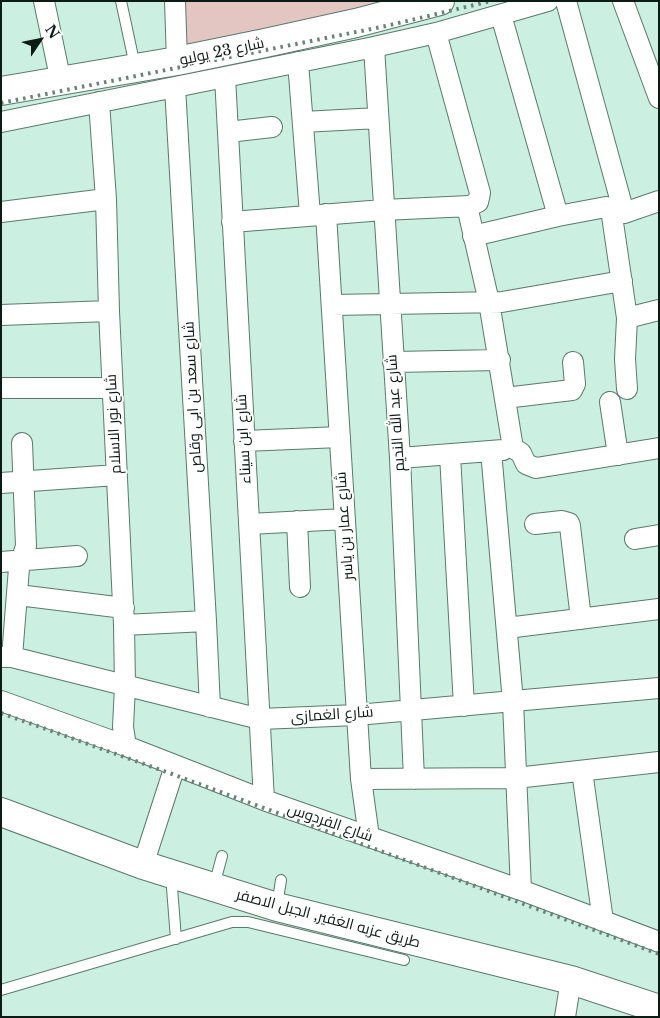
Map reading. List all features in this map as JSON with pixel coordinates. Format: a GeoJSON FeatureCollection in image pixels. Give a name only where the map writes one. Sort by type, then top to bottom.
{"type":"FeatureCollection","features":[{"type":"Feature","properties":{"kind":"street"},"geometry":{"type":"LineString","coordinates":[[44,1],[61,82]]}},
{"type":"Feature","properties":{"kind":"street","name":"شارع سعد بن ابى وقاص"},"geometry":{"type":"LineString","coordinates":[[175,1],[176,74],[210,707]]}},
{"type":"Feature","properties":{"kind":"street","name":"شارع 23 يوليو"},"geometry":{"type":"LineString","coordinates":[[1,91],[135,69],[176,74],[440,1]]}},
{"type":"Feature","properties":{"kind":"street"},"geometry":{"type":"LineString","coordinates":[[1,122],[99,102],[176,74],[225,77],[436,33],[548,1]]}},
{"type":"Feature","properties":{"kind":"street"},"geometry":{"type":"LineString","coordinates":[[566,1],[618,211],[622,281],[627,318],[625,359],[627,389]]}},
{"type":"Feature","properties":{"kind":"street"},"geometry":{"type":"LineString","coordinates":[[623,1],[652,59],[659,98]]}},
{"type":"Feature","properties":{"kind":"street"},"geometry":{"type":"LineString","coordinates":[[501,15],[558,216]]}},
{"type":"Feature","properties":{"kind":"street"},"geometry":{"type":"LineString","coordinates":[[436,33],[480,193],[472,204],[473,236],[489,302],[500,360],[513,448]]}},
{"type":"Feature","properties":{"kind":"street","name":"شارع عبد الله النديم"},"geometry":{"type":"LineString","coordinates":[[374,47],[400,458],[414,779]]}},
{"type":"Feature","properties":{"kind":"street","name":"شارع عمار بن ياسر"},"geometry":{"type":"LineString","coordinates":[[298,62],[303,122],[332,304],[361,779],[369,837]]}},
{"type":"Feature","properties":{"kind":"street","name":"شارع ابن سيناء"},"geometry":{"type":"LineString","coordinates":[[225,77],[264,800]]}},
{"type":"Feature","properties":{"kind":"street","name":"شارع نور الاسلام"},"geometry":{"type":"LineString","coordinates":[[99,102],[106,199],[108,311],[124,616],[125,686],[123,727],[126,746]]}},
{"type":"Feature","properties":{"kind":"street"},"geometry":{"type":"LineString","coordinates":[[303,122],[378,118]]}},
{"type":"Feature","properties":{"kind":"street"},"geometry":{"type":"LineString","coordinates":[[228,132],[272,127]]}},
{"type":"Feature","properties":{"kind":"street"},"geometry":{"type":"LineString","coordinates":[[1,212],[106,199]]}},
{"type":"Feature","properties":{"kind":"street"},"geometry":{"type":"LineString","coordinates":[[473,236],[558,216],[606,207],[618,211],[659,201]]}},
{"type":"Feature","properties":{"kind":"street"},"geometry":{"type":"LineString","coordinates":[[232,222],[472,204]]}},
{"type":"Feature","properties":{"kind":"street"},"geometry":{"type":"LineString","coordinates":[[332,304],[502,302],[622,281]]}},
{"type":"Feature","properties":{"kind":"street"},"geometry":{"type":"LineString","coordinates":[[627,318],[659,310]]}},
{"type":"Feature","properties":{"kind":"street"},"geometry":{"type":"LineString","coordinates":[[1,315],[108,311]]}},
{"type":"Feature","properties":{"kind":"street"},"geometry":{"type":"LineString","coordinates":[[393,362],[500,360]]}},
{"type":"Feature","properties":{"kind":"street"},"geometry":{"type":"LineString","coordinates":[[505,398],[572,390],[575,384],[573,362]]}},
{"type":"Feature","properties":{"kind":"street"},"geometry":{"type":"LineString","coordinates":[[1,388],[112,388]]}},
{"type":"Feature","properties":{"kind":"street"},"geometry":{"type":"LineString","coordinates":[[610,402],[618,455]]}},
{"type":"Feature","properties":{"kind":"street"},"geometry":{"type":"LineString","coordinates":[[244,441],[340,437]]}},
{"type":"Feature","properties":{"kind":"street"},"geometry":{"type":"LineString","coordinates":[[11,562],[25,553],[26,546],[22,443]]}},
{"type":"Feature","properties":{"kind":"street"},"geometry":{"type":"LineString","coordinates":[[400,458],[513,448],[521,453],[526,464],[536,468],[659,448]]}},
{"type":"Feature","properties":{"kind":"street"},"geometry":{"type":"LineString","coordinates":[[491,451],[508,628],[521,890]]}},
{"type":"Feature","properties":{"kind":"street"},"geometry":{"type":"LineString","coordinates":[[450,454],[464,706]]}},
{"type":"Feature","properties":{"kind":"street"},"geometry":{"type":"LineString","coordinates":[[1,483],[117,475]]}},
{"type":"Feature","properties":{"kind":"street"},"geometry":{"type":"LineString","coordinates":[[249,524],[345,519]]}},
{"type":"Feature","properties":{"kind":"street"},"geometry":{"type":"LineString","coordinates":[[535,524],[562,520],[569,523],[581,619]]}},
{"type":"Feature","properties":{"kind":"street"},"geometry":{"type":"LineString","coordinates":[[297,522],[300,586]]}},
{"type":"Feature","properties":{"kind":"street"},"geometry":{"type":"LineString","coordinates":[[635,539],[659,535]]}},
{"type":"Feature","properties":{"kind":"street"},"geometry":{"type":"LineString","coordinates":[[11,562],[78,556]]}},
{"type":"Feature","properties":{"kind":"street"},"geometry":{"type":"LineString","coordinates":[[7,657],[18,595],[11,562]]}},
{"type":"Feature","properties":{"kind":"street"},"geometry":{"type":"LineString","coordinates":[[18,595],[124,616],[206,621]]}},
{"type":"Feature","properties":{"kind":"street"},"geometry":{"type":"LineString","coordinates":[[508,628],[659,609]]}},
{"type":"Feature","properties":{"kind":"street","name":"شارع الغمازى"},"geometry":{"type":"LineString","coordinates":[[7,657],[260,719],[464,706],[659,688]]}},
{"type":"Feature","properties":{"kind":"street","name":"شارع الفردوس"},"geometry":{"type":"LineString","coordinates":[[1,701],[126,746],[264,800],[521,890],[659,942]]}},
{"type":"Feature","properties":{"kind":"street"},"geometry":{"type":"LineString","coordinates":[[361,779],[516,778],[659,762]]}},
{"type":"Feature","properties":{"kind":"street"},"geometry":{"type":"LineString","coordinates":[[143,865],[175,766]]}},
{"type":"Feature","properties":{"kind":"street"},"geometry":{"type":"LineString","coordinates":[[582,771],[603,921]]}},
{"type":"Feature","properties":{"kind":"street","name":"طريق عزبه الغفير, الجبل الاصفر"},"geometry":{"type":"LineString","coordinates":[[1,812],[143,865],[277,907],[571,980],[659,1009]]}},
{"type":"Feature","properties":{"kind":"street"},"geometry":{"type":"LineString","coordinates":[[565,1017],[571,980]]}},
{"type":"Feature","properties":{"kind":"lane"},"geometry":{"type":"LineString","coordinates":[[121,1],[135,69]]}},
{"type":"Feature","properties":{"kind":"lane"},"geometry":{"type":"LineString","coordinates":[[214,888],[222,856]]}},
{"type":"Feature","properties":{"kind":"lane"},"geometry":{"type":"LineString","coordinates":[[171,874],[176,939]]}},
{"type":"Feature","properties":{"kind":"lane"},"geometry":{"type":"LineString","coordinates":[[277,907],[281,880]]}},
{"type":"Feature","properties":{"kind":"lane"},"geometry":{"type":"LineString","coordinates":[[1,990],[225,923],[240,921],[404,960]]}},
{"type":"Feature","properties":{"kind":"shaded area"},"geometry":{"type":"Polygon","coordinates":[[[183,1],[404,1],[185,57],[183,1]]]}},
{"type":"Feature","properties":{"kind":"railway"},"geometry":{"type":"LineString","coordinates":[[1,103],[386,26],[491,1]]}},
{"type":"Feature","properties":{"kind":"railway"},"geometry":{"type":"LineString","coordinates":[[1,713],[172,774],[659,954]]}}]}
